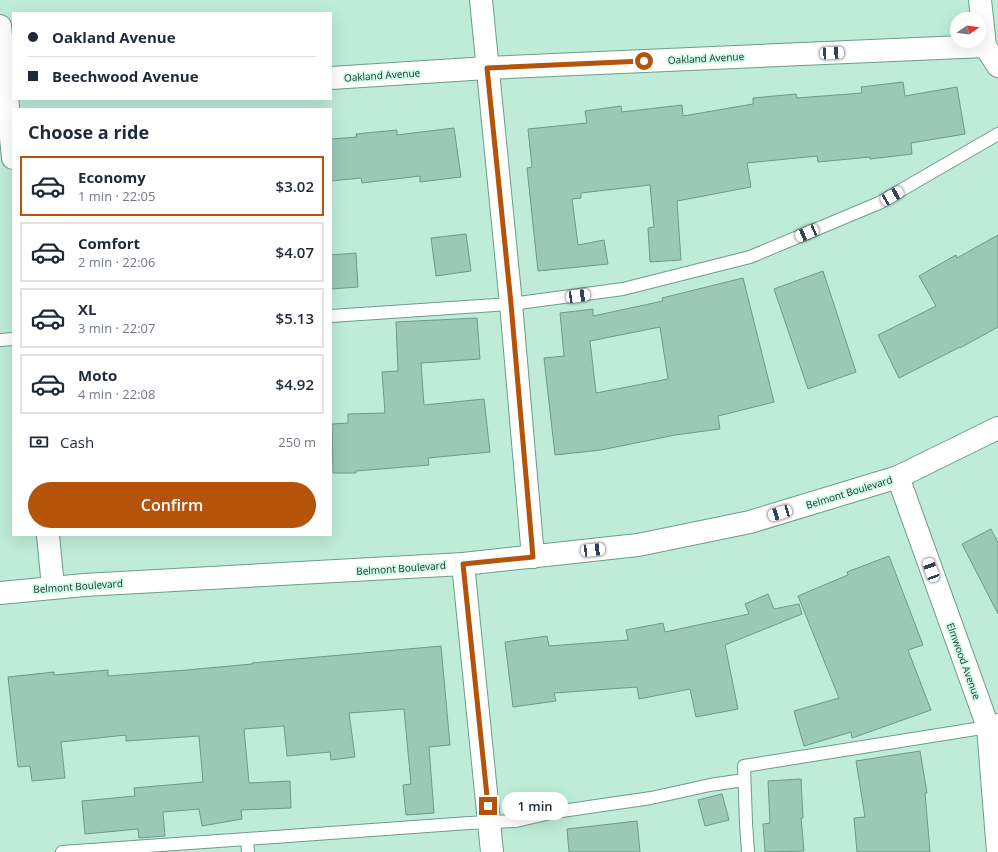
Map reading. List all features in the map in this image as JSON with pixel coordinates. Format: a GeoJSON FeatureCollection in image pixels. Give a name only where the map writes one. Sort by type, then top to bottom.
{"type":"FeatureCollection","features":[{"type":"Feature","properties":{"kind":"street"},"geometry":{"type":"LineString","coordinates":[[481,0],[511,304],[533,557]]}},
{"type":"Feature","properties":{"kind":"street"},"geometry":{"type":"LineString","coordinates":[[980,0],[981,12]]}},
{"type":"Feature","properties":{"kind":"street"},"geometry":{"type":"LineString","coordinates":[[0,26],[10,100],[12,139]]}},
{"type":"Feature","properties":{"kind":"street","name":"Oakland Avenue"},"geometry":{"type":"LineString","coordinates":[[332,78],[487,68],[950,48]]}},
{"type":"Feature","properties":{"kind":"street"},"geometry":{"type":"LineString","coordinates":[[986,48],[998,66]]}},
{"type":"Feature","properties":{"kind":"street","name":"Belmont Boulevard"},"geometry":{"type":"LineString","coordinates":[[0,593],[53,587],[463,564],[638,545],[750,522],[898,477],[998,428]]}},
{"type":"Feature","properties":{"kind":"street","name":"Elmwood Avenue"},"geometry":{"type":"LineString","coordinates":[[898,477],[993,723],[998,852]]}},
{"type":"Feature","properties":{"kind":"street"},"geometry":{"type":"LineString","coordinates":[[48,536],[53,587]]}},
{"type":"Feature","properties":{"kind":"street"},"geometry":{"type":"LineString","coordinates":[[463,564],[492,852]]}},
{"type":"Feature","properties":{"kind":"lane"},"geometry":{"type":"LineString","coordinates":[[332,316],[511,304],[623,289],[750,257],[879,203],[998,134]]}},
{"type":"Feature","properties":{"kind":"lane"},"geometry":{"type":"LineString","coordinates":[[0,340],[12,339]]}},
{"type":"Feature","properties":{"kind":"lane"},"geometry":{"type":"LineString","coordinates":[[748,852],[744,766],[993,723]]}},
{"type":"Feature","properties":{"kind":"lane"},"geometry":{"type":"LineString","coordinates":[[62,852],[516,821],[554,812],[651,798],[710,785],[744,780]]}},
{"type":"Feature","properties":{"kind":"lane"},"geometry":{"type":"LineString","coordinates":[[247,839],[248,852]]}},
{"type":"Feature","properties":{"kind":"building"},"geometry":{"type":"Polygon","coordinates":[[[903,82],[905,96],[957,87],[965,134],[911,143],[912,154],[870,159],[870,157],[818,162],[817,156],[747,163],[751,187],[677,201],[681,260],[650,262],[648,228],[654,227],[650,185],[581,193],[581,198],[572,199],[578,245],[604,240],[608,264],[538,271],[527,168],[532,167],[528,129],[587,123],[585,111],[621,106],[622,112],[682,105],[683,116],[753,104],[753,98],[796,94],[797,98],[862,93],[861,87],[903,82]]]}},
{"type":"Feature","properties":{"kind":"building"},"geometry":{"type":"Polygon","coordinates":[[[454,128],[461,177],[420,182],[420,176],[362,183],[361,178],[332,181],[332,139],[357,137],[356,134],[397,130],[397,135],[454,128]]]}},
{"type":"Feature","properties":{"kind":"building"},"geometry":{"type":"Polygon","coordinates":[[[466,234],[471,271],[436,276],[431,238],[466,234]]]}},
{"type":"Feature","properties":{"kind":"building"},"geometry":{"type":"Polygon","coordinates":[[[998,235],[998,327],[960,348],[899,378],[878,335],[936,306],[919,276],[956,255],[957,258],[998,235]]]}},
{"type":"Feature","properties":{"kind":"building"},"geometry":{"type":"Polygon","coordinates":[[[356,253],[358,287],[332,289],[332,255],[356,253]]]}},
{"type":"Feature","properties":{"kind":"building"},"geometry":{"type":"Polygon","coordinates":[[[823,271],[856,372],[808,389],[774,289],[823,271]]]}},
{"type":"Feature","properties":{"kind":"building"},"geometry":{"type":"Polygon","coordinates":[[[743,278],[774,402],[718,416],[720,429],[675,435],[601,450],[555,455],[544,358],[564,356],[560,313],[593,309],[593,316],[663,301],[662,298],[743,278]],[[660,327],[590,341],[596,393],[668,379],[660,327]]]}},
{"type":"Feature","properties":{"kind":"building"},"geometry":{"type":"Polygon","coordinates":[[[477,318],[480,359],[421,363],[424,405],[484,399],[490,452],[428,458],[429,465],[356,471],[356,473],[333,473],[332,424],[348,423],[348,414],[385,413],[382,372],[398,371],[396,322],[477,318]]]}},
{"type":"Feature","properties":{"kind":"building"},"geometry":{"type":"Polygon","coordinates":[[[991,529],[998,543],[998,614],[962,544],[991,529]]]}},
{"type":"Feature","properties":{"kind":"building"},"geometry":{"type":"Polygon","coordinates":[[[889,556],[923,645],[908,650],[931,710],[852,738],[851,732],[804,746],[794,711],[839,698],[798,596],[848,575],[847,572],[889,556]]]}},
{"type":"Feature","properties":{"kind":"building"},"geometry":{"type":"Polygon","coordinates":[[[768,594],[774,609],[799,604],[802,614],[725,645],[738,709],[696,717],[690,689],[639,699],[637,687],[554,693],[556,701],[513,707],[505,642],[547,636],[549,646],[628,640],[626,630],[663,623],[665,632],[749,614],[745,604],[768,594]]]}},
{"type":"Feature","properties":{"kind":"building"},"geometry":{"type":"Polygon","coordinates":[[[441,646],[450,745],[429,747],[434,813],[406,815],[403,785],[411,784],[404,709],[349,713],[355,757],[331,760],[330,752],[287,756],[284,726],[244,729],[249,783],[290,781],[291,808],[241,810],[242,819],[202,826],[199,809],[163,812],[165,836],[139,838],[138,829],[85,834],[82,801],[135,796],[134,788],[203,782],[199,736],[126,741],[126,735],[61,742],[65,778],[32,781],[30,766],[18,767],[8,677],[54,672],[54,675],[108,670],[108,676],[441,646]]]}},
{"type":"Feature","properties":{"kind":"building"},"geometry":{"type":"Polygon","coordinates":[[[920,751],[927,793],[925,793],[930,852],[857,852],[854,818],[865,817],[856,761],[920,751]]]}},
{"type":"Feature","properties":{"kind":"building"},"geometry":{"type":"Polygon","coordinates":[[[801,779],[803,818],[801,818],[804,851],[765,852],[763,824],[770,823],[768,781],[801,779]]]}},
{"type":"Feature","properties":{"kind":"building"},"geometry":{"type":"Polygon","coordinates":[[[722,794],[729,820],[705,826],[698,800],[722,794]]]}},
{"type":"Feature","properties":{"kind":"building"},"geometry":{"type":"Polygon","coordinates":[[[637,821],[640,852],[569,852],[567,829],[637,821]]]}},
{"type":"Feature","properties":{"kind":"route"},"geometry":{"type":"LineString","coordinates":[[488,806],[463,564],[533,557],[511,304],[487,68],[644,61]]}}]}
